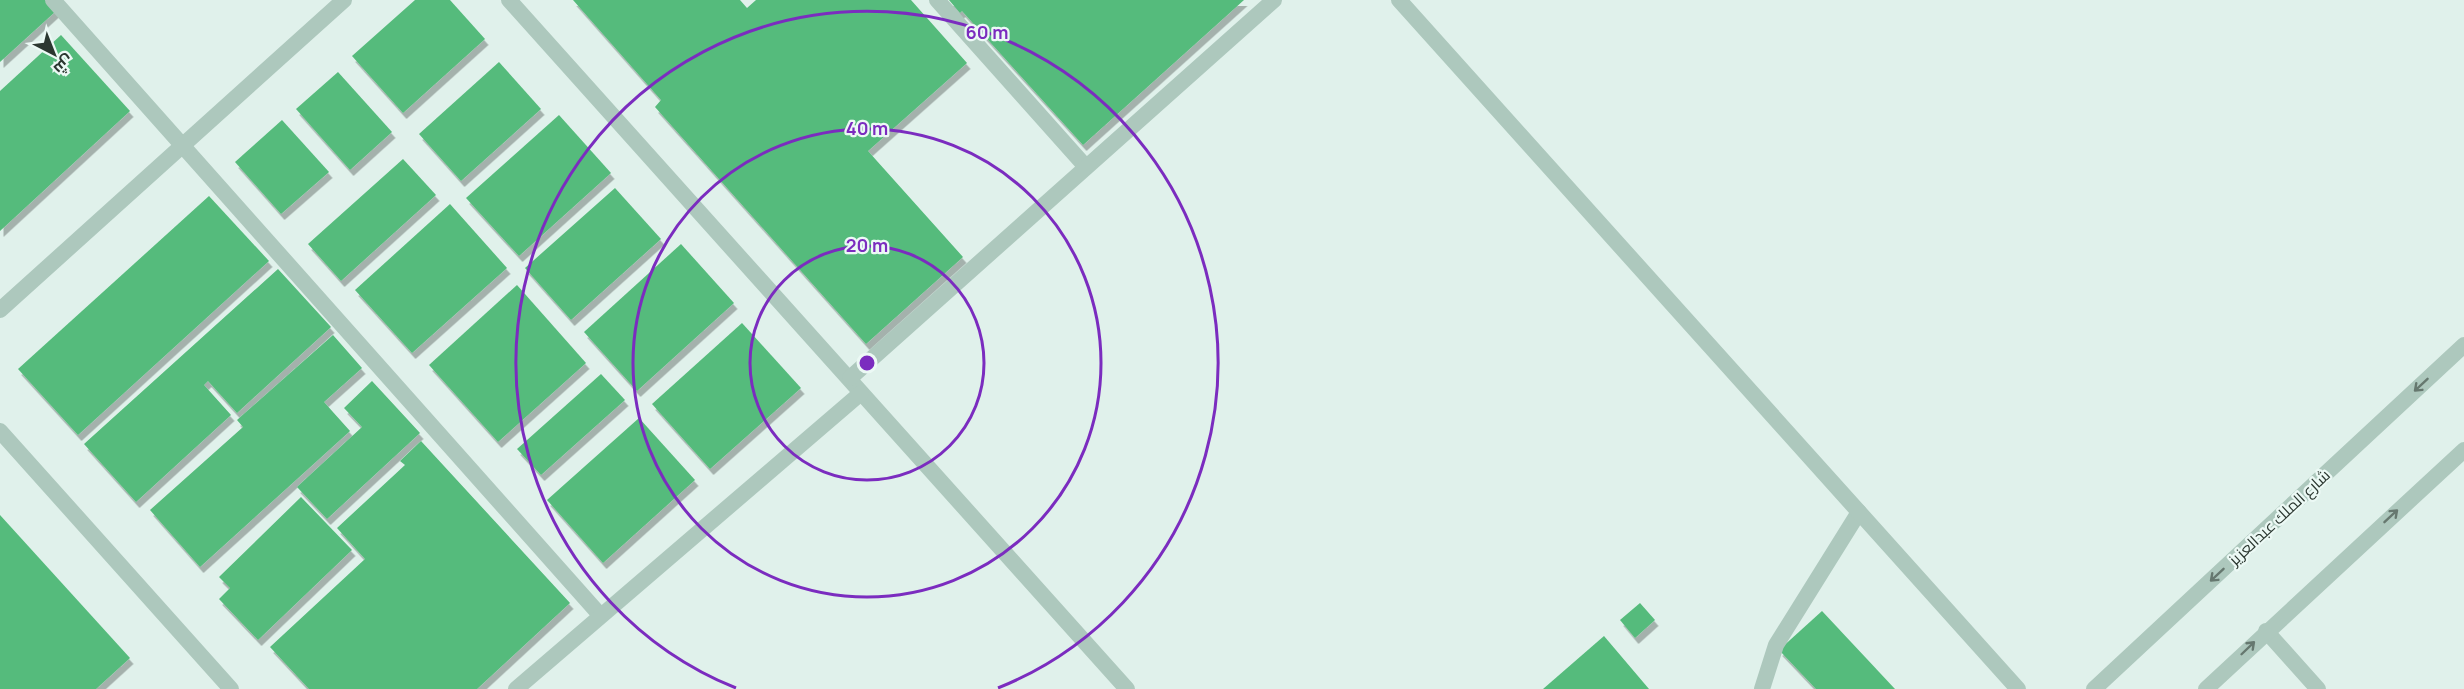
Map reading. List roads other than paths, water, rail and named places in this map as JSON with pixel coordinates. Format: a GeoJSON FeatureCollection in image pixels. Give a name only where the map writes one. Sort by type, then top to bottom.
{"type":"FeatureCollection","features":[{"type":"Feature","properties":{"kind":"street"},"geometry":{"type":"LineString","coordinates":[[53,0],[600,615]]}},
{"type":"Feature","properties":{"kind":"street"},"geometry":{"type":"LineString","coordinates":[[0,310],[344,0]]}},
{"type":"Feature","properties":{"kind":"street"},"geometry":{"type":"LineString","coordinates":[[508,0],[1127,689]]}},
{"type":"Feature","properties":{"kind":"street"},"geometry":{"type":"LineString","coordinates":[[937,0],[1086,167]]}},
{"type":"Feature","properties":{"kind":"street"},"geometry":{"type":"LineString","coordinates":[[850,378],[1274,0]]}},
{"type":"Feature","properties":{"kind":"street"},"geometry":{"type":"LineString","coordinates":[[1400,0],[2018,689]]}},
{"type":"Feature","properties":{"kind":"street","name":"شارع الملك عبدالعزيز"},"geometry":{"type":"LineString","coordinates":[[2094,689],[2464,345]]}},
{"type":"Feature","properties":{"kind":"street"},"geometry":{"type":"LineString","coordinates":[[516,689],[861,393]]}},
{"type":"Feature","properties":{"kind":"street"},"geometry":{"type":"LineString","coordinates":[[0,431],[231,689]]}},
{"type":"Feature","properties":{"kind":"street"},"geometry":{"type":"LineString","coordinates":[[2206,689],[2464,450]]}},
{"type":"Feature","properties":{"kind":"street"},"geometry":{"type":"LineString","coordinates":[[1762,689],[1776,645],[1859,512]]}},
{"type":"Feature","properties":{"kind":"street"},"geometry":{"type":"LineString","coordinates":[[2266,631],[2318,689]]}}]}
